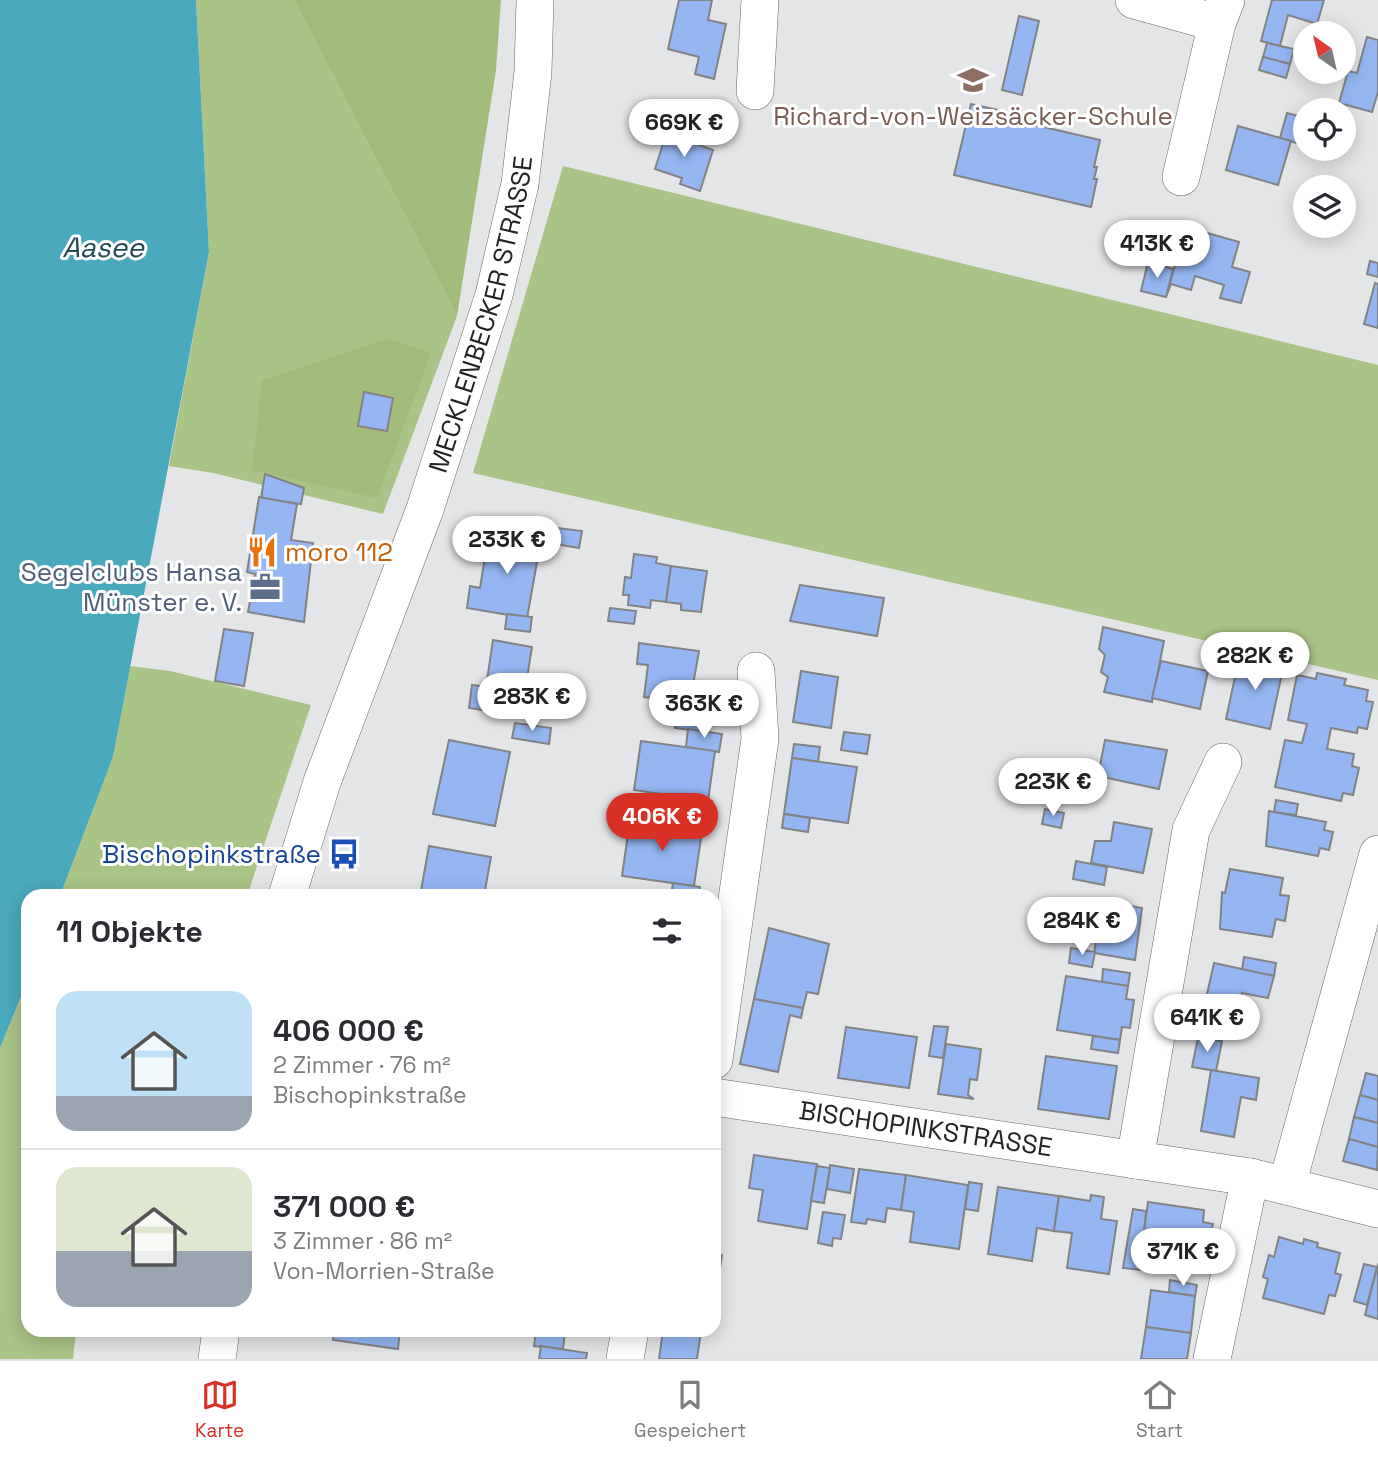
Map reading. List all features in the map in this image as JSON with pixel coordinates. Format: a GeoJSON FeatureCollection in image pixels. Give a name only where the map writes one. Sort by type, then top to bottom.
{"type":"FeatureCollection","features":[{"type":"Feature","properties":{"kind":"street","name":"MECKLENBECKER STRASSE"},"geometry":{"type":"LineString","coordinates":[[289,889],[322,782],[425,509],[494,295],[520,184],[533,72],[534,0]]}},
{"type":"Feature","properties":{"kind":"street"},"geometry":{"type":"LineString","coordinates":[[755,91],[760,0]]}},
{"type":"Feature","properties":{"kind":"street"},"geometry":{"type":"LineString","coordinates":[[1134,0],[1221,11],[1181,177]]}},
{"type":"Feature","properties":{"kind":"street"},"geometry":{"type":"LineString","coordinates":[[721,1011],[760,739],[756,671]]}},
{"type":"Feature","properties":{"kind":"street"},"geometry":{"type":"LineString","coordinates":[[1135,1160],[1191,830],[1223,762]]}},
{"type":"Feature","properties":{"kind":"street"},"geometry":{"type":"LineString","coordinates":[[1287,1185],[1378,854]]}},
{"type":"Feature","properties":{"kind":"street","name":"BISCHOPINKSTRASSE"},"geometry":{"type":"LineString","coordinates":[[721,1098],[1250,1177],[1378,1209]]}},
{"type":"Feature","properties":{"kind":"street"},"geometry":{"type":"LineString","coordinates":[[1212,1359],[1250,1177]]}},
{"type":"Feature","properties":{"kind":"street"},"geometry":{"type":"LineString","coordinates":[[217,1359],[220,1337]]}},
{"type":"Feature","properties":{"kind":"street"},"geometry":{"type":"LineString","coordinates":[[625,1359],[629,1337]]}},
{"type":"Feature","properties":{"kind":"green space"},"geometry":{"type":"Polygon","coordinates":[[[196,0],[294,0],[457,316],[383,514],[213,473],[169,466],[209,252],[196,0]]]}},
{"type":"Feature","properties":{"kind":"green space"},"geometry":{"type":"Polygon","coordinates":[[[294,0],[501,0],[496,70],[457,316],[294,0]]]}},
{"type":"Feature","properties":{"kind":"green space"},"geometry":{"type":"Polygon","coordinates":[[[563,166],[1378,365],[1378,680],[473,473],[563,166]]]}},
{"type":"Feature","properties":{"kind":"green space"},"geometry":{"type":"Polygon","coordinates":[[[388,339],[431,353],[377,498],[252,470],[262,381],[388,339]]]}},
{"type":"Feature","properties":{"kind":"green space"},"geometry":{"type":"Polygon","coordinates":[[[130,666],[170,671],[311,705],[249,889],[63,889],[113,757],[130,666]]]}},
{"type":"Feature","properties":{"kind":"green space"},"geometry":{"type":"Polygon","coordinates":[[[21,996],[21,1337],[75,1337],[73,1359],[0,1359],[0,1048],[21,996]]]}},
{"type":"Feature","properties":{"kind":"water","name":"Aasee"},"geometry":{"type":"Polygon","coordinates":[[[0,0],[196,0],[209,252],[113,757],[63,889],[21,889],[21,996],[0,1048],[0,0]]]}},
{"type":"Feature","properties":{"kind":"building"},"geometry":{"type":"Polygon","coordinates":[[[679,0],[712,0],[708,20],[726,24],[714,79],[695,74],[699,57],[668,49],[679,0]]]}},
{"type":"Feature","properties":{"kind":"building"},"geometry":{"type":"Polygon","coordinates":[[[1272,0],[1324,0],[1318,21],[1288,15],[1280,46],[1261,41],[1272,0]]]}},
{"type":"Feature","properties":{"kind":"building"},"geometry":{"type":"Polygon","coordinates":[[[1019,16],[1039,21],[1022,95],[1002,90],[1019,16]]]}},
{"type":"Feature","properties":{"kind":"building"},"geometry":{"type":"Polygon","coordinates":[[[1367,37],[1378,40],[1378,92],[1372,112],[1356,108],[1356,98],[1340,98],[1344,84],[1356,84],[1367,37]]]}},
{"type":"Feature","properties":{"kind":"building"},"geometry":{"type":"Polygon","coordinates":[[[1267,43],[1293,49],[1290,64],[1263,57],[1267,43]]]}},
{"type":"Feature","properties":{"kind":"building"},"geometry":{"type":"Polygon","coordinates":[[[1263,57],[1290,64],[1286,78],[1259,70],[1263,57]]]}},
{"type":"Feature","properties":{"kind":"building"},"geometry":{"type":"Polygon","coordinates":[[[971,104],[998,110],[996,116],[1100,140],[1094,167],[1097,167],[1094,179],[1097,179],[1091,207],[954,175],[971,104]]]}},
{"type":"Feature","properties":{"kind":"building"},"geometry":{"type":"Polygon","coordinates":[[[680,109],[707,112],[701,132],[675,123],[680,109]]]}},
{"type":"Feature","properties":{"kind":"building"},"geometry":{"type":"Polygon","coordinates":[[[1287,113],[1293,115],[1293,142],[1280,138],[1287,113]]]}},
{"type":"Feature","properties":{"kind":"building"},"geometry":{"type":"Polygon","coordinates":[[[1238,126],[1291,141],[1278,185],[1226,170],[1238,126]]]}},
{"type":"Feature","properties":{"kind":"building"},"geometry":{"type":"Polygon","coordinates":[[[668,128],[699,138],[696,144],[713,150],[700,191],[680,184],[682,178],[655,169],[668,128]]]}},
{"type":"Feature","properties":{"kind":"building"},"geometry":{"type":"Polygon","coordinates":[[[1186,227],[1239,242],[1232,267],[1250,272],[1241,303],[1220,298],[1224,285],[1195,276],[1191,290],[1171,284],[1166,297],[1186,227]]]}},
{"type":"Feature","properties":{"kind":"building"},"geometry":{"type":"Polygon","coordinates":[[[1370,261],[1378,263],[1378,277],[1367,274],[1370,261]]]}},
{"type":"Feature","properties":{"kind":"building"},"geometry":{"type":"Polygon","coordinates":[[[1148,262],[1173,269],[1166,297],[1141,291],[1148,262]]]}},
{"type":"Feature","properties":{"kind":"building"},"geometry":{"type":"Polygon","coordinates":[[[1375,283],[1378,284],[1378,328],[1364,324],[1375,283]]]}},
{"type":"Feature","properties":{"kind":"building"},"geometry":{"type":"Polygon","coordinates":[[[364,392],[393,398],[387,431],[358,426],[364,392]]]}},
{"type":"Feature","properties":{"kind":"building"},"geometry":{"type":"Polygon","coordinates":[[[265,474],[304,488],[301,504],[261,498],[265,474]]]}},
{"type":"Feature","properties":{"kind":"building"},"geometry":{"type":"Polygon","coordinates":[[[259,497],[297,504],[291,540],[313,543],[304,622],[248,612],[255,574],[247,572],[259,497]]]}},
{"type":"Feature","properties":{"kind":"building"},"geometry":{"type":"Polygon","coordinates":[[[557,528],[582,531],[579,548],[555,544],[557,528]]]}},
{"type":"Feature","properties":{"kind":"building"},"geometry":{"type":"Polygon","coordinates":[[[489,532],[541,540],[527,618],[467,608],[470,586],[480,588],[489,532]]]}},
{"type":"Feature","properties":{"kind":"building"},"geometry":{"type":"Polygon","coordinates":[[[634,554],[657,557],[656,563],[671,566],[666,602],[651,600],[650,608],[628,605],[629,595],[623,595],[625,577],[631,578],[634,554]]]}},
{"type":"Feature","properties":{"kind":"building"},"geometry":{"type":"Polygon","coordinates":[[[671,566],[707,571],[701,612],[681,610],[681,604],[666,602],[671,566]]]}},
{"type":"Feature","properties":{"kind":"building"},"geometry":{"type":"Polygon","coordinates":[[[800,585],[884,598],[877,636],[790,621],[800,585]]]}},
{"type":"Feature","properties":{"kind":"building"},"geometry":{"type":"Polygon","coordinates":[[[610,608],[636,611],[634,624],[608,621],[610,608]]]}},
{"type":"Feature","properties":{"kind":"building"},"geometry":{"type":"Polygon","coordinates":[[[507,614],[532,617],[530,632],[505,629],[507,614]]]}},
{"type":"Feature","properties":{"kind":"building"},"geometry":{"type":"Polygon","coordinates":[[[1103,627],[1164,641],[1152,702],[1104,692],[1108,677],[1101,672],[1105,655],[1099,649],[1103,627]]]}},
{"type":"Feature","properties":{"kind":"building"},"geometry":{"type":"Polygon","coordinates":[[[224,629],[253,633],[244,686],[215,681],[224,629]]]}},
{"type":"Feature","properties":{"kind":"building"},"geometry":{"type":"Polygon","coordinates":[[[493,640],[532,647],[521,716],[469,708],[472,685],[486,687],[493,640]]]}},
{"type":"Feature","properties":{"kind":"building"},"geometry":{"type":"Polygon","coordinates":[[[639,643],[699,651],[690,702],[644,697],[648,665],[637,664],[639,643]]]}},
{"type":"Feature","properties":{"kind":"building"},"geometry":{"type":"Polygon","coordinates":[[[1240,654],[1284,664],[1270,729],[1226,719],[1240,654]]]}},
{"type":"Feature","properties":{"kind":"building"},"geometry":{"type":"Polygon","coordinates":[[[1161,661],[1208,671],[1200,709],[1152,698],[1161,661]]]}},
{"type":"Feature","properties":{"kind":"building"},"geometry":{"type":"Polygon","coordinates":[[[801,671],[838,677],[831,728],[793,722],[801,671]]]}},
{"type":"Feature","properties":{"kind":"building"},"geometry":{"type":"Polygon","coordinates":[[[1317,673],[1346,679],[1344,685],[1368,690],[1366,701],[1373,702],[1367,729],[1358,727],[1357,733],[1331,728],[1327,749],[1354,754],[1352,766],[1359,768],[1353,795],[1343,793],[1341,801],[1275,787],[1285,740],[1302,743],[1307,724],[1288,720],[1297,675],[1316,679],[1317,673]]]}},
{"type":"Feature","properties":{"kind":"building"},"geometry":{"type":"Polygon","coordinates":[[[678,701],[707,705],[704,732],[675,728],[678,701]]]}},
{"type":"Feature","properties":{"kind":"building"},"geometry":{"type":"Polygon","coordinates":[[[515,723],[551,728],[549,744],[512,738],[515,723]]]}},
{"type":"Feature","properties":{"kind":"building"},"geometry":{"type":"Polygon","coordinates":[[[688,729],[722,734],[719,752],[686,747],[688,729]]]}},
{"type":"Feature","properties":{"kind":"building"},"geometry":{"type":"Polygon","coordinates":[[[844,732],[870,735],[867,754],[841,750],[844,732]]]}},
{"type":"Feature","properties":{"kind":"building"},"geometry":{"type":"Polygon","coordinates":[[[449,740],[510,752],[495,826],[433,814],[449,740]]]}},
{"type":"Feature","properties":{"kind":"building"},"geometry":{"type":"Polygon","coordinates":[[[1105,740],[1167,750],[1159,789],[1098,776],[1105,740]]]}},
{"type":"Feature","properties":{"kind":"building"},"geometry":{"type":"Polygon","coordinates":[[[641,741],[715,751],[708,801],[634,790],[641,741]]]}},
{"type":"Feature","properties":{"kind":"building"},"geometry":{"type":"Polygon","coordinates":[[[794,744],[820,747],[818,762],[792,758],[794,744]]]}},
{"type":"Feature","properties":{"kind":"building"},"geometry":{"type":"Polygon","coordinates":[[[792,758],[857,767],[848,823],[784,814],[792,758]]]}},
{"type":"Feature","properties":{"kind":"building"},"geometry":{"type":"Polygon","coordinates":[[[678,796],[712,801],[709,818],[676,813],[678,796]]]}},
{"type":"Feature","properties":{"kind":"building"},"geometry":{"type":"Polygon","coordinates":[[[1276,800],[1298,804],[1296,815],[1274,812],[1276,800]]]}},
{"type":"Feature","properties":{"kind":"building"},"geometry":{"type":"Polygon","coordinates":[[[1045,809],[1064,813],[1061,828],[1042,824],[1045,809]]]}},
{"type":"Feature","properties":{"kind":"building"},"geometry":{"type":"Polygon","coordinates":[[[1269,811],[1326,822],[1324,830],[1333,832],[1329,850],[1320,848],[1318,856],[1266,846],[1269,811]]]}},
{"type":"Feature","properties":{"kind":"building"},"geometry":{"type":"Polygon","coordinates":[[[784,814],[810,818],[808,832],[782,828],[784,814]]]}},
{"type":"Feature","properties":{"kind":"building"},"geometry":{"type":"Polygon","coordinates":[[[684,815],[709,818],[708,832],[682,828],[684,815]]]}},
{"type":"Feature","properties":{"kind":"building"},"geometry":{"type":"Polygon","coordinates":[[[630,820],[702,831],[694,886],[622,876],[630,820]]]}},
{"type":"Feature","properties":{"kind":"building"},"geometry":{"type":"Polygon","coordinates":[[[1114,822],[1152,829],[1143,873],[1091,863],[1095,841],[1111,841],[1114,822]]]}},
{"type":"Feature","properties":{"kind":"building"},"geometry":{"type":"Polygon","coordinates":[[[429,846],[491,857],[485,889],[421,889],[429,846]]]}},
{"type":"Feature","properties":{"kind":"building"},"geometry":{"type":"Polygon","coordinates":[[[1076,861],[1107,867],[1104,885],[1073,879],[1076,861]]]}},
{"type":"Feature","properties":{"kind":"building"},"geometry":{"type":"Polygon","coordinates":[[[1230,869],[1283,878],[1280,895],[1289,896],[1285,921],[1276,919],[1272,937],[1220,929],[1222,892],[1225,893],[1230,869]]]}},
{"type":"Feature","properties":{"kind":"building"},"geometry":{"type":"Polygon","coordinates":[[[673,883],[700,887],[700,889],[672,889],[673,883]]]}},
{"type":"Feature","properties":{"kind":"building"},"geometry":{"type":"Polygon","coordinates":[[[1103,901],[1142,908],[1135,960],[1094,953],[1103,901]]]}},
{"type":"Feature","properties":{"kind":"building"},"geometry":{"type":"Polygon","coordinates":[[[769,928],[829,944],[818,994],[807,992],[803,1008],[754,999],[769,928]]]}},
{"type":"Feature","properties":{"kind":"building"},"geometry":{"type":"Polygon","coordinates":[[[1071,948],[1095,952],[1092,967],[1069,963],[1071,948]]]}},
{"type":"Feature","properties":{"kind":"building"},"geometry":{"type":"Polygon","coordinates":[[[1244,957],[1276,963],[1274,976],[1242,970],[1244,957]]]}},
{"type":"Feature","properties":{"kind":"building"},"geometry":{"type":"Polygon","coordinates":[[[1214,963],[1274,976],[1268,998],[1242,993],[1239,1010],[1205,1003],[1214,963]]]}},
{"type":"Feature","properties":{"kind":"building"},"geometry":{"type":"Polygon","coordinates":[[[1103,969],[1130,973],[1128,986],[1102,982],[1103,969]]]}},
{"type":"Feature","properties":{"kind":"building"},"geometry":{"type":"Polygon","coordinates":[[[1066,976],[1128,986],[1126,999],[1134,1000],[1130,1028],[1122,1027],[1120,1040],[1057,1030],[1066,976]]]}},
{"type":"Feature","properties":{"kind":"building"},"geometry":{"type":"Polygon","coordinates":[[[754,999],[803,1008],[801,1018],[790,1015],[778,1072],[740,1064],[754,999]]]}},
{"type":"Feature","properties":{"kind":"building"},"geometry":{"type":"Polygon","coordinates":[[[934,1026],[948,1027],[943,1058],[929,1056],[934,1026]]]}},
{"type":"Feature","properties":{"kind":"building"},"geometry":{"type":"Polygon","coordinates":[[[846,1027],[917,1037],[909,1088],[838,1078],[846,1027]]]}},
{"type":"Feature","properties":{"kind":"building"},"geometry":{"type":"Polygon","coordinates":[[[1093,1036],[1120,1040],[1118,1053],[1091,1049],[1093,1036]]]}},
{"type":"Feature","properties":{"kind":"building"},"geometry":{"type":"Polygon","coordinates":[[[1198,1038],[1222,1041],[1216,1071],[1192,1067],[1198,1038]]]}},
{"type":"Feature","properties":{"kind":"building"},"geometry":{"type":"Polygon","coordinates":[[[946,1044],[981,1049],[977,1080],[970,1079],[968,1095],[974,1099],[938,1094],[946,1044]]]}},
{"type":"Feature","properties":{"kind":"building"},"geometry":{"type":"Polygon","coordinates":[[[1046,1056],[1117,1066],[1109,1119],[1038,1109],[1046,1056]]]}},
{"type":"Feature","properties":{"kind":"building"},"geometry":{"type":"Polygon","coordinates":[[[1211,1070],[1259,1078],[1256,1100],[1241,1097],[1234,1137],[1201,1131],[1211,1070]]]}},
{"type":"Feature","properties":{"kind":"building"},"geometry":{"type":"Polygon","coordinates":[[[1366,1073],[1378,1076],[1378,1100],[1360,1095],[1366,1073]]]}},
{"type":"Feature","properties":{"kind":"building"},"geometry":{"type":"Polygon","coordinates":[[[1360,1095],[1378,1100],[1378,1123],[1354,1117],[1360,1095]]]}},
{"type":"Feature","properties":{"kind":"building"},"geometry":{"type":"Polygon","coordinates":[[[1354,1117],[1378,1123],[1378,1147],[1349,1139],[1354,1117]]]}},
{"type":"Feature","properties":{"kind":"building"},"geometry":{"type":"Polygon","coordinates":[[[1349,1139],[1378,1147],[1377,1170],[1343,1161],[1349,1139]]]}},
{"type":"Feature","properties":{"kind":"building"},"geometry":{"type":"Polygon","coordinates":[[[754,1155],[817,1164],[807,1229],[758,1221],[763,1190],[749,1188],[754,1155]]]}},
{"type":"Feature","properties":{"kind":"building"},"geometry":{"type":"Polygon","coordinates":[[[830,1165],[854,1169],[850,1193],[827,1189],[830,1165]]]}},
{"type":"Feature","properties":{"kind":"building"},"geometry":{"type":"Polygon","coordinates":[[[817,1166],[830,1168],[824,1203],[811,1201],[817,1166]]]}},
{"type":"Feature","properties":{"kind":"building"},"geometry":{"type":"Polygon","coordinates":[[[859,1169],[906,1175],[901,1210],[887,1208],[885,1222],[867,1219],[866,1224],[851,1222],[859,1169]]]}},
{"type":"Feature","properties":{"kind":"building"},"geometry":{"type":"Polygon","coordinates":[[[906,1175],[968,1185],[959,1249],[910,1242],[914,1212],[901,1210],[906,1175]]]}},
{"type":"Feature","properties":{"kind":"building"},"geometry":{"type":"Polygon","coordinates":[[[969,1182],[982,1184],[978,1211],[965,1209],[969,1182]]]}},
{"type":"Feature","properties":{"kind":"building"},"geometry":{"type":"Polygon","coordinates":[[[998,1187],[1059,1196],[1054,1231],[1037,1228],[1032,1261],[988,1254],[998,1187]]]}},
{"type":"Feature","properties":{"kind":"building"},"geometry":{"type":"Polygon","coordinates":[[[1091,1195],[1104,1197],[1101,1219],[1117,1221],[1109,1274],[1067,1268],[1072,1233],[1054,1231],[1059,1196],[1090,1201],[1091,1195]]]}},
{"type":"Feature","properties":{"kind":"building"},"geometry":{"type":"Polygon","coordinates":[[[1148,1202],[1204,1210],[1203,1222],[1213,1224],[1202,1270],[1175,1266],[1179,1242],[1143,1238],[1148,1202]]]}},
{"type":"Feature","properties":{"kind":"building"},"geometry":{"type":"Polygon","coordinates":[[[1133,1209],[1146,1211],[1140,1270],[1123,1268],[1133,1209]]]}},
{"type":"Feature","properties":{"kind":"building"},"geometry":{"type":"Polygon","coordinates":[[[823,1212],[845,1215],[841,1239],[833,1238],[832,1246],[818,1243],[823,1212]]]}},
{"type":"Feature","properties":{"kind":"building"},"geometry":{"type":"Polygon","coordinates":[[[1279,1237],[1303,1244],[1304,1239],[1318,1243],[1317,1247],[1340,1253],[1335,1273],[1341,1275],[1335,1296],[1329,1295],[1324,1314],[1263,1298],[1268,1279],[1263,1277],[1269,1255],[1274,1257],[1279,1237]]]}},
{"type":"Feature","properties":{"kind":"building"},"geometry":{"type":"Polygon","coordinates":[[[1364,1264],[1377,1267],[1367,1305],[1354,1301],[1364,1264]]]}},
{"type":"Feature","properties":{"kind":"building"},"geometry":{"type":"Polygon","coordinates":[[[1378,1264],[1378,1319],[1365,1315],[1378,1264]]]}},
{"type":"Feature","properties":{"kind":"building"},"geometry":{"type":"Polygon","coordinates":[[[1170,1280],[1197,1285],[1195,1296],[1169,1292],[1170,1280]]]}},
{"type":"Feature","properties":{"kind":"building"},"geometry":{"type":"Polygon","coordinates":[[[1151,1290],[1195,1296],[1191,1333],[1146,1327],[1151,1290]]]}},
{"type":"Feature","properties":{"kind":"building"},"geometry":{"type":"Polygon","coordinates":[[[1146,1327],[1191,1333],[1187,1359],[1141,1359],[1146,1327]]]}},
{"type":"Feature","properties":{"kind":"building"},"geometry":{"type":"Polygon","coordinates":[[[333,1337],[399,1337],[398,1349],[333,1340],[333,1337]]]}},
{"type":"Feature","properties":{"kind":"building"},"geometry":{"type":"Polygon","coordinates":[[[535,1337],[564,1337],[563,1349],[534,1346],[535,1337]]]}},
{"type":"Feature","properties":{"kind":"building"},"geometry":{"type":"Polygon","coordinates":[[[662,1337],[700,1337],[697,1359],[659,1359],[662,1337]]]}},
{"type":"Feature","properties":{"kind":"building"},"geometry":{"type":"Polygon","coordinates":[[[541,1346],[587,1353],[586,1359],[539,1359],[541,1346]]]}},
{"type":"Feature","properties":{"kind":"place","name":"Richard-von-Weizsäcker-Schule"},"geometry":{"type":"Point","coordinates":[973,80]}},
{"type":"Feature","properties":{"kind":"place","name":"moro 112"},"geometry":{"type":"Point","coordinates":[262,552]}},
{"type":"Feature","properties":{"kind":"place","name":"Segelclubs Hansa Münster e. V."},"geometry":{"type":"Point","coordinates":[265,587]}},
{"type":"Feature","properties":{"kind":"place","name":"Bischopinkstraße"},"geometry":{"type":"Point","coordinates":[344,854]}}]}
